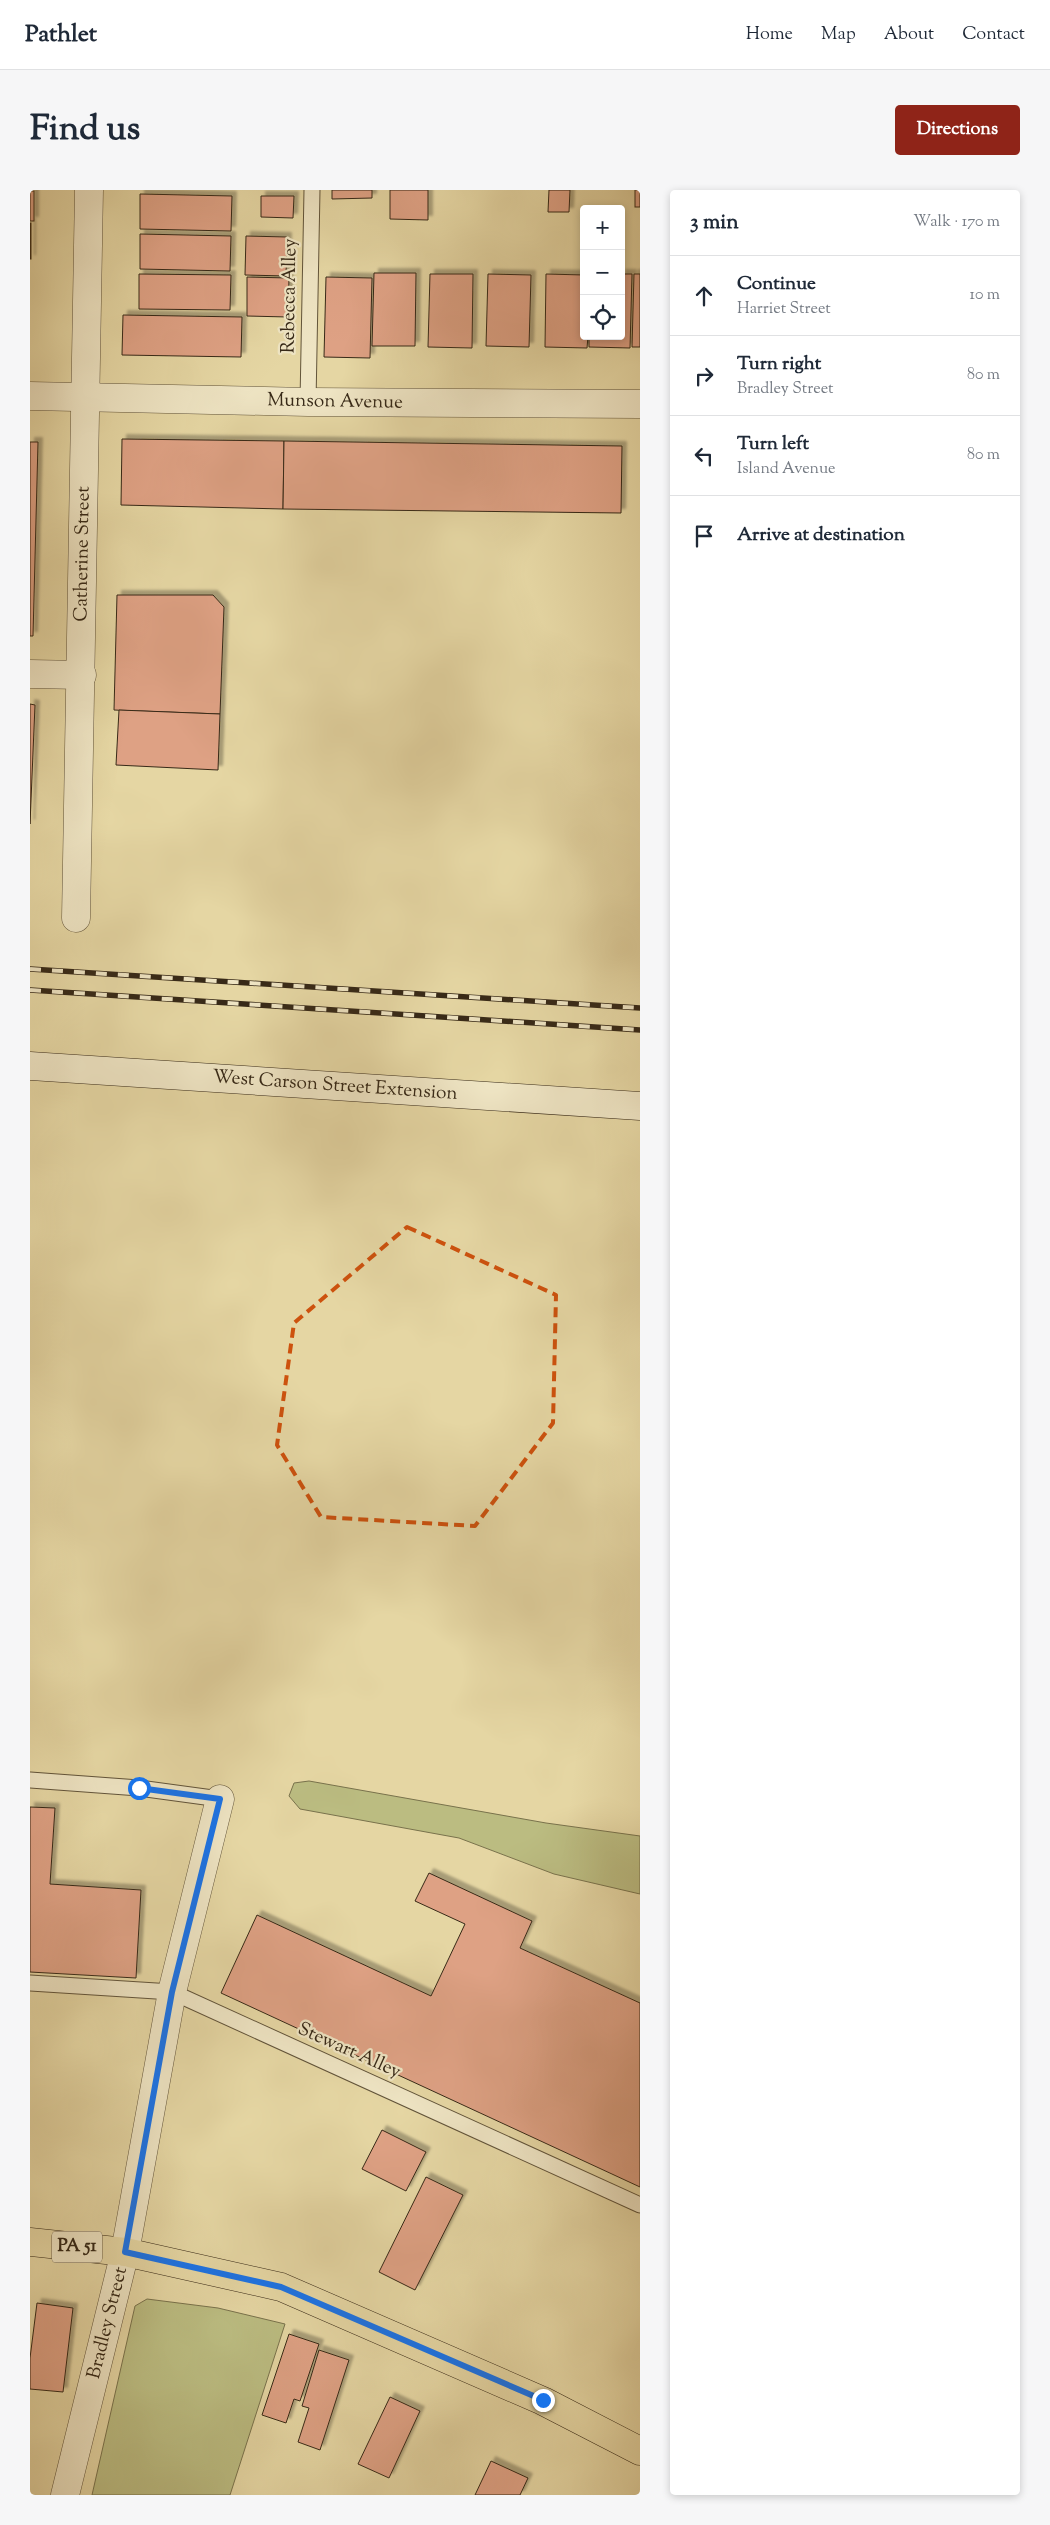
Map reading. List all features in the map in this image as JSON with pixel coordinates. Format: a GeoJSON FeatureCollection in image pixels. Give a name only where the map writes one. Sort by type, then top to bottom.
{"type":"FeatureCollection","features":[{"type":"Feature","properties":{"kind":"main road","name":"PA 51"},"geometry":{"type":"LineString","coordinates":[[30,2242],[125,2252],[281,2287],[543,2400],[640,2450]]}},
{"type":"Feature","properties":{"kind":"street","name":"Catherine Street"},"geometry":{"type":"LineString","coordinates":[[76,918],[82,676],[89,190]]}},
{"type":"Feature","properties":{"kind":"street","name":"Munson Avenue"},"geometry":{"type":"LineString","coordinates":[[30,396],[308,402],[640,404]]}},
{"type":"Feature","properties":{"kind":"street"},"geometry":{"type":"LineString","coordinates":[[30,674],[82,676]]}},
{"type":"Feature","properties":{"kind":"street","name":"West Carson Street Extension"},"geometry":{"type":"LineString","coordinates":[[30,1066],[640,1106]]}},
{"type":"Feature","properties":{"kind":"street","name":"Bradley Street"},"geometry":{"type":"LineString","coordinates":[[66,2495],[125,2252],[172,1992],[220,1799]]}},
{"type":"Feature","properties":{"kind":"lane","name":"Rebecca Alley"},"geometry":{"type":"LineString","coordinates":[[308,402],[312,190]]}},
{"type":"Feature","properties":{"kind":"lane"},"geometry":{"type":"LineString","coordinates":[[30,1780],[139,1788],[220,1799]]}},
{"type":"Feature","properties":{"kind":"lane","name":"Stewart Alley"},"geometry":{"type":"LineString","coordinates":[[30,1983],[172,1992],[640,2204]]}},
{"type":"Feature","properties":{"kind":"highlighted area"},"geometry":{"type":"Polygon","coordinates":[[[407,1227],[556,1295],[553,1423],[475,1526],[321,1517],[277,1445],[294,1323],[407,1227]]]}},
{"type":"Feature","properties":{"kind":"green space"},"geometry":{"type":"Polygon","coordinates":[[[309,1781],[546,1823],[640,1836],[640,1894],[554,1874],[459,1838],[300,1809],[289,1796],[294,1783],[309,1781]]]}},
{"type":"Feature","properties":{"kind":"green space"},"geometry":{"type":"Polygon","coordinates":[[[147,2299],[218,2308],[285,2324],[230,2495],[92,2495],[135,2306],[147,2299]]]}},
{"type":"Feature","properties":{"kind":"building"},"geometry":{"type":"Polygon","coordinates":[[[332,190],[372,190],[372,198],[332,199],[332,190]]]}},
{"type":"Feature","properties":{"kind":"building"},"geometry":{"type":"Polygon","coordinates":[[[390,190],[428,190],[428,220],[390,219],[390,190]]]}},
{"type":"Feature","properties":{"kind":"building"},"geometry":{"type":"Polygon","coordinates":[[[549,190],[570,190],[569,212],[548,212],[549,190]]]}},
{"type":"Feature","properties":{"kind":"building"},"geometry":{"type":"Polygon","coordinates":[[[635,190],[640,190],[640,207],[635,207],[635,190]]]}},
{"type":"Feature","properties":{"kind":"building"},"geometry":{"type":"Polygon","coordinates":[[[30,191],[34,191],[34,221],[30,221],[30,191]]]}},
{"type":"Feature","properties":{"kind":"building"},"geometry":{"type":"Polygon","coordinates":[[[140,194],[232,196],[231,231],[140,229],[140,194]]]}},
{"type":"Feature","properties":{"kind":"building"},"geometry":{"type":"Polygon","coordinates":[[[261,196],[294,196],[293,218],[261,217],[261,196]]]}},
{"type":"Feature","properties":{"kind":"building"},"geometry":{"type":"Polygon","coordinates":[[[31,223],[31,259],[30,259],[31,223]]]}},
{"type":"Feature","properties":{"kind":"building"},"geometry":{"type":"Polygon","coordinates":[[[140,234],[231,236],[230,271],[140,269],[140,234]]]}},
{"type":"Feature","properties":{"kind":"building"},"geometry":{"type":"Polygon","coordinates":[[[246,236],[287,237],[286,276],[245,275],[246,236]]]}},
{"type":"Feature","properties":{"kind":"building"},"geometry":{"type":"Polygon","coordinates":[[[374,273],[416,273],[415,346],[372,346],[374,273]]]}},
{"type":"Feature","properties":{"kind":"building"},"geometry":{"type":"Polygon","coordinates":[[[139,274],[231,275],[230,310],[139,309],[139,274]]]}},
{"type":"Feature","properties":{"kind":"building"},"geometry":{"type":"Polygon","coordinates":[[[430,274],[473,274],[472,348],[428,347],[430,274]]]}},
{"type":"Feature","properties":{"kind":"building"},"geometry":{"type":"Polygon","coordinates":[[[488,274],[531,275],[529,347],[486,346],[488,274]]]}},
{"type":"Feature","properties":{"kind":"building"},"geometry":{"type":"Polygon","coordinates":[[[546,274],[580,275],[580,340],[588,340],[587,348],[545,347],[546,274]]]}},
{"type":"Feature","properties":{"kind":"building"},"geometry":{"type":"Polygon","coordinates":[[[625,274],[632,274],[630,348],[589,347],[589,340],[625,340],[625,274]]]}},
{"type":"Feature","properties":{"kind":"building"},"geometry":{"type":"Polygon","coordinates":[[[634,274],[640,274],[640,347],[632,347],[634,274]]]}},
{"type":"Feature","properties":{"kind":"building"},"geometry":{"type":"Polygon","coordinates":[[[247,277],[289,278],[288,317],[247,316],[247,277]]]}},
{"type":"Feature","properties":{"kind":"building"},"geometry":{"type":"Polygon","coordinates":[[[326,277],[372,278],[370,358],[324,357],[326,277]]]}},
{"type":"Feature","properties":{"kind":"building"},"geometry":{"type":"Polygon","coordinates":[[[123,315],[242,317],[241,357],[122,355],[123,315]]]}},
{"type":"Feature","properties":{"kind":"building"},"geometry":{"type":"Polygon","coordinates":[[[122,439],[284,441],[283,509],[121,505],[122,439]]]}},
{"type":"Feature","properties":{"kind":"building"},"geometry":{"type":"Polygon","coordinates":[[[284,441],[622,446],[621,513],[283,509],[284,441]]]}},
{"type":"Feature","properties":{"kind":"building"},"geometry":{"type":"Polygon","coordinates":[[[30,442],[38,442],[33,636],[30,636],[30,442]]]}},
{"type":"Feature","properties":{"kind":"building"},"geometry":{"type":"Polygon","coordinates":[[[117,595],[213,595],[224,607],[220,714],[114,710],[117,595]]]}},
{"type":"Feature","properties":{"kind":"building"},"geometry":{"type":"Polygon","coordinates":[[[30,704],[35,705],[30,824],[30,704]]]}},
{"type":"Feature","properties":{"kind":"building"},"geometry":{"type":"Polygon","coordinates":[[[119,710],[220,714],[218,770],[116,765],[119,710]]]}},
{"type":"Feature","properties":{"kind":"building"},"geometry":{"type":"Polygon","coordinates":[[[30,1807],[55,1808],[50,1884],[141,1890],[136,1978],[30,1972],[30,1807]]]}},
{"type":"Feature","properties":{"kind":"building"},"geometry":{"type":"Polygon","coordinates":[[[429,1873],[532,1921],[520,1948],[640,2003],[640,2187],[221,1993],[257,1915],[431,1996],[465,1924],[415,1901],[429,1873]]]}},
{"type":"Feature","properties":{"kind":"building"},"geometry":{"type":"Polygon","coordinates":[[[382,2130],[426,2152],[406,2191],[362,2169],[382,2130]]]}},
{"type":"Feature","properties":{"kind":"building"},"geometry":{"type":"Polygon","coordinates":[[[426,2177],[463,2195],[415,2290],[379,2272],[426,2177]]]}},
{"type":"Feature","properties":{"kind":"building"},"geometry":{"type":"Polygon","coordinates":[[[37,2303],[73,2308],[63,2392],[30,2389],[30,2358],[37,2303]]]}},
{"type":"Feature","properties":{"kind":"building"},"geometry":{"type":"Polygon","coordinates":[[[289,2334],[319,2344],[300,2401],[294,2399],[286,2423],[262,2415],[289,2334]]]}},
{"type":"Feature","properties":{"kind":"building"},"geometry":{"type":"Polygon","coordinates":[[[319,2350],[349,2360],[320,2450],[298,2442],[309,2408],[302,2406],[319,2350]]]}},
{"type":"Feature","properties":{"kind":"building"},"geometry":{"type":"Polygon","coordinates":[[[390,2397],[420,2411],[389,2478],[358,2464],[390,2397]]]}},
{"type":"Feature","properties":{"kind":"building"},"geometry":{"type":"Polygon","coordinates":[[[491,2461],[528,2478],[520,2495],[475,2495],[491,2461]]]}},
{"type":"Feature","properties":{"kind":"railway"},"geometry":{"type":"LineString","coordinates":[[30,969],[640,1008]]}},
{"type":"Feature","properties":{"kind":"railway"},"geometry":{"type":"LineString","coordinates":[[30,990],[640,1030]]}},
{"type":"Feature","properties":{"kind":"route"},"geometry":{"type":"LineString","coordinates":[[139,1788],[220,1799],[172,1992],[125,2252],[281,2287],[543,2400]]}}]}
